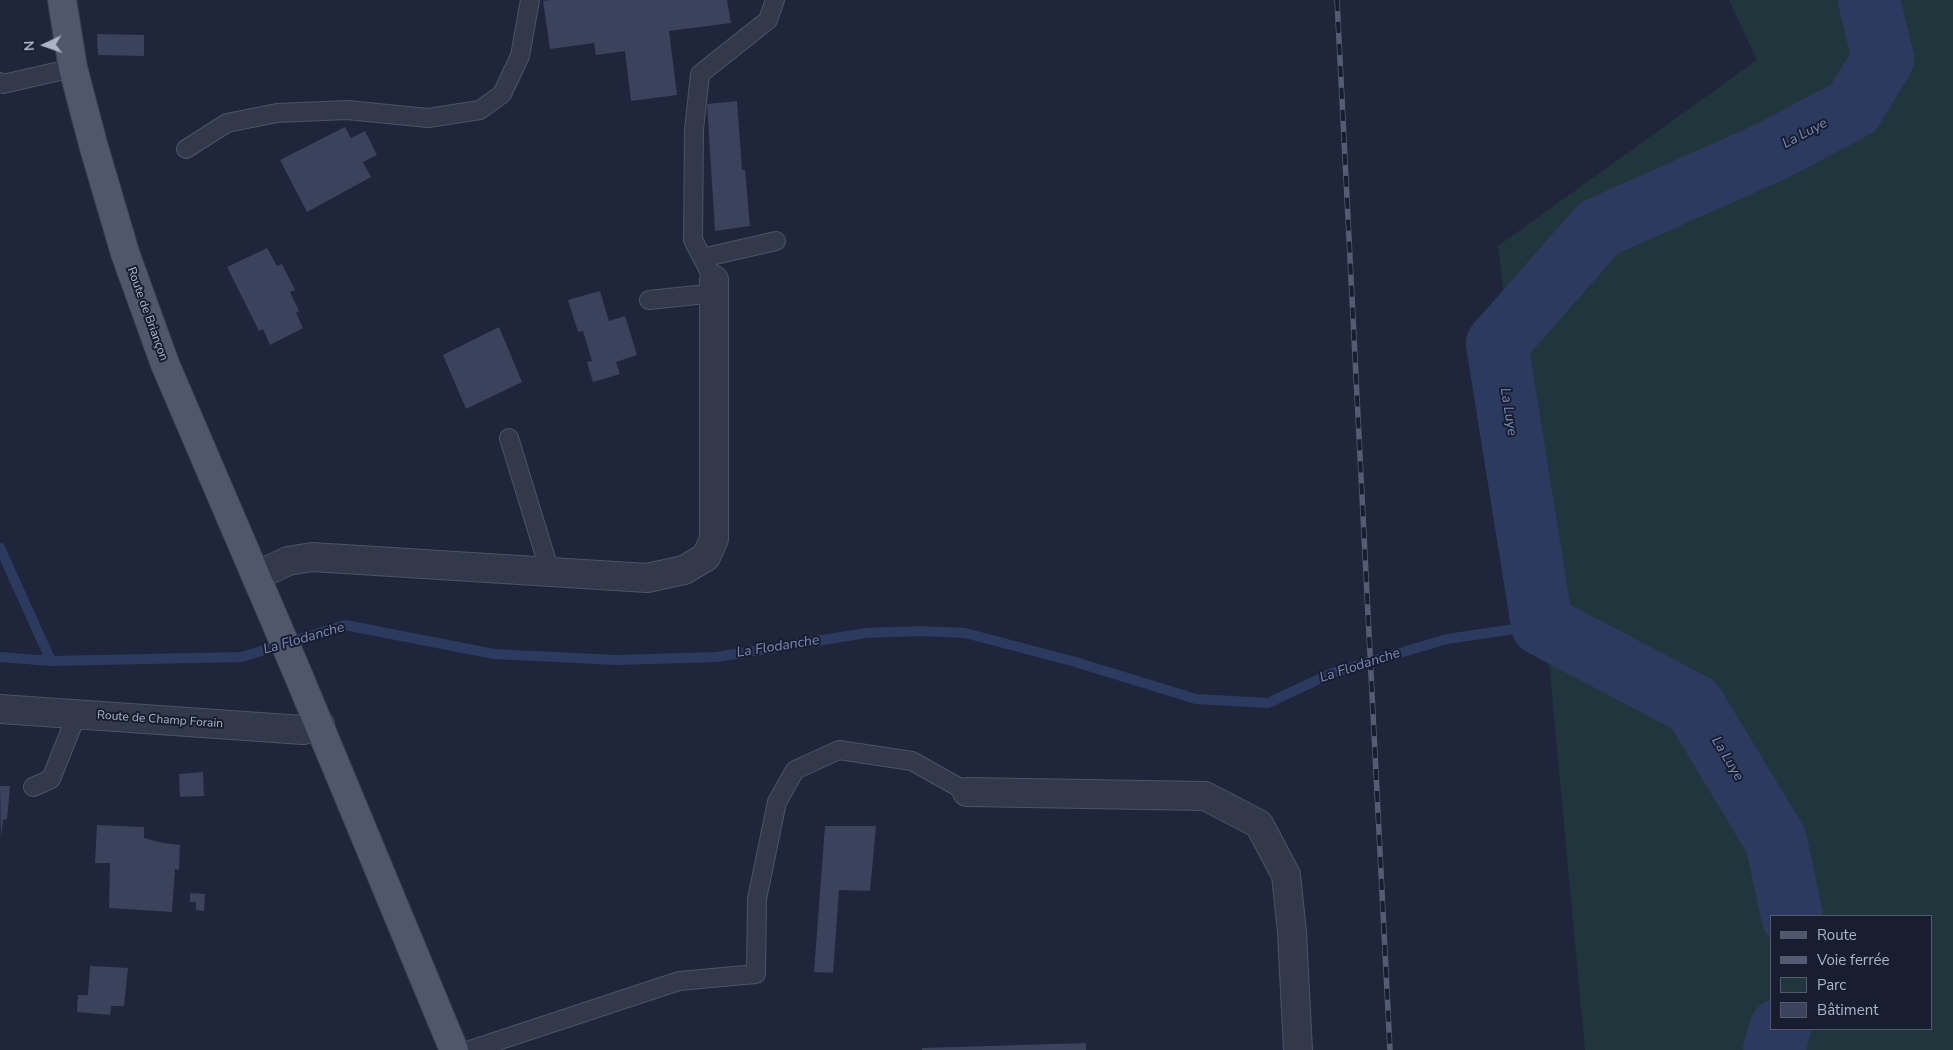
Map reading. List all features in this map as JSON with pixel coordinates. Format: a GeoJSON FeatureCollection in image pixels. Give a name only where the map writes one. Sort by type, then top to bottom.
{"type":"FeatureCollection","features":[{"type":"Feature","properties":{"kind":"main road","name":"Route de Briançon"},"geometry":{"type":"LineString","coordinates":[[62,0],[73,68],[93,144],[125,252],[165,364],[320,725],[454,1050]]}},
{"type":"Feature","properties":{"kind":"street"},"geometry":{"type":"LineString","coordinates":[[256,576],[288,561],[312,557],[647,578],[684,570],[706,557],[714,540],[710,277]]}},
{"type":"Feature","properties":{"kind":"street","name":"Route de Champ Forain"},"geometry":{"type":"LineString","coordinates":[[0,709],[303,730],[320,725]]}},
{"type":"Feature","properties":{"kind":"street"},"geometry":{"type":"LineString","coordinates":[[966,792],[1205,796],[1259,824],[1286,875],[1292,932],[1298,1050]]}},
{"type":"Feature","properties":{"kind":"lane"},"geometry":{"type":"LineString","coordinates":[[186,149],[226,123],[277,113],[347,110],[428,118],[480,110],[502,94],[520,56],[530,0]]}},
{"type":"Feature","properties":{"kind":"lane"},"geometry":{"type":"LineString","coordinates":[[710,277],[693,240],[694,130],[700,74],[768,20],[775,0]]}},
{"type":"Feature","properties":{"kind":"lane"},"geometry":{"type":"LineString","coordinates":[[1,80],[73,68]]}},
{"type":"Feature","properties":{"kind":"lane"},"geometry":{"type":"LineString","coordinates":[[649,300],[710,277],[776,241]]}},
{"type":"Feature","properties":{"kind":"lane"},"geometry":{"type":"LineString","coordinates":[[508,438],[550,572]]}},
{"type":"Feature","properties":{"kind":"lane"},"geometry":{"type":"LineString","coordinates":[[33,787],[51,779],[77,714]]}},
{"type":"Feature","properties":{"kind":"lane"},"geometry":{"type":"LineString","coordinates":[[470,1050],[679,981],[756,974],[757,900],[777,802],[795,770],[839,750],[912,761],[966,792]]}},
{"type":"Feature","properties":{"kind":"green space"},"geometry":{"type":"Polygon","coordinates":[[[1729,0],[1953,0],[1953,1050],[1585,1050],[1546,630],[1498,246],[1757,60],[1729,0]]]}},
{"type":"Feature","properties":{"kind":"building"},"geometry":{"type":"Polygon","coordinates":[[[727,0],[731,23],[669,31],[677,95],[631,101],[625,51],[596,55],[594,43],[550,49],[543,1],[727,0]]]}},
{"type":"Feature","properties":{"kind":"building"},"geometry":{"type":"Polygon","coordinates":[[[97,34],[144,35],[144,56],[98,55],[97,34]]]}},
{"type":"Feature","properties":{"kind":"building"},"geometry":{"type":"Polygon","coordinates":[[[737,101],[742,170],[745,170],[750,226],[715,231],[707,104],[737,101]]]}},
{"type":"Feature","properties":{"kind":"building"},"geometry":{"type":"Polygon","coordinates":[[[345,127],[351,138],[365,131],[377,155],[363,162],[371,177],[307,212],[280,160],[345,127]]]}},
{"type":"Feature","properties":{"kind":"building"},"geometry":{"type":"Polygon","coordinates":[[[267,248],[277,266],[282,264],[295,290],[290,292],[299,311],[296,313],[303,328],[270,345],[263,329],[259,331],[227,267],[267,248]]]}},
{"type":"Feature","properties":{"kind":"building"},"geometry":{"type":"Polygon","coordinates":[[[600,291],[609,321],[625,316],[637,355],[616,362],[620,374],[593,382],[587,362],[592,361],[583,331],[578,332],[568,300],[600,291]]]}},
{"type":"Feature","properties":{"kind":"building"},"geometry":{"type":"Polygon","coordinates":[[[499,327],[522,382],[466,409],[443,355],[499,327]]]}},
{"type":"Feature","properties":{"kind":"building"},"geometry":{"type":"Polygon","coordinates":[[[203,772],[204,796],[180,797],[179,774],[203,772]]]}},
{"type":"Feature","properties":{"kind":"building"},"geometry":{"type":"Polygon","coordinates":[[[0,786],[10,786],[7,819],[3,820],[1,839],[0,786]]]}},
{"type":"Feature","properties":{"kind":"building"},"geometry":{"type":"Polygon","coordinates":[[[97,825],[144,827],[144,838],[180,845],[179,870],[175,869],[172,912],[109,908],[110,863],[95,863],[97,825]]]}},
{"type":"Feature","properties":{"kind":"building"},"geometry":{"type":"Polygon","coordinates":[[[825,826],[876,826],[870,891],[839,890],[833,973],[814,972],[825,826]]]}},
{"type":"Feature","properties":{"kind":"building"},"geometry":{"type":"Polygon","coordinates":[[[190,893],[205,894],[204,911],[196,910],[196,902],[190,902],[190,893]]]}},
{"type":"Feature","properties":{"kind":"building"},"geometry":{"type":"Polygon","coordinates":[[[90,966],[128,968],[124,1006],[111,1006],[110,1015],[77,1012],[78,995],[88,995],[90,966]]]}},
{"type":"Feature","properties":{"kind":"building"},"geometry":{"type":"Polygon","coordinates":[[[1086,1043],[1086,1050],[922,1050],[922,1048],[1086,1043]]]}},
{"type":"Feature","properties":{"kind":"waterway","name":"La Luye"},"geometry":{"type":"LineString","coordinates":[[1792,915],[1776,841],[1694,705],[1542,625],[1497,344],[1599,228],[1772,151],[1853,108],[1883,59],[1869,0]]}},
{"type":"Feature","properties":{"kind":"waterway"},"geometry":{"type":"LineString","coordinates":[[0,548],[51,661]]}},
{"type":"Feature","properties":{"kind":"waterway","name":"La Flodanche"},"geometry":{"type":"LineString","coordinates":[[0,657],[51,661],[242,657],[345,625],[494,654],[616,660],[717,657],[866,633],[921,631],[965,633],[1072,661],[1196,699],[1268,703],[1332,673],[1447,639],[1542,625]]}},
{"type":"Feature","properties":{"kind":"waterway","name":"La Luye"},"geometry":{"type":"LineString","coordinates":[[1774,1050],[1780,1030]]}},
{"type":"Feature","properties":{"kind":"railway"},"geometry":{"type":"LineString","coordinates":[[1337,0],[1390,1050]]}}]}
